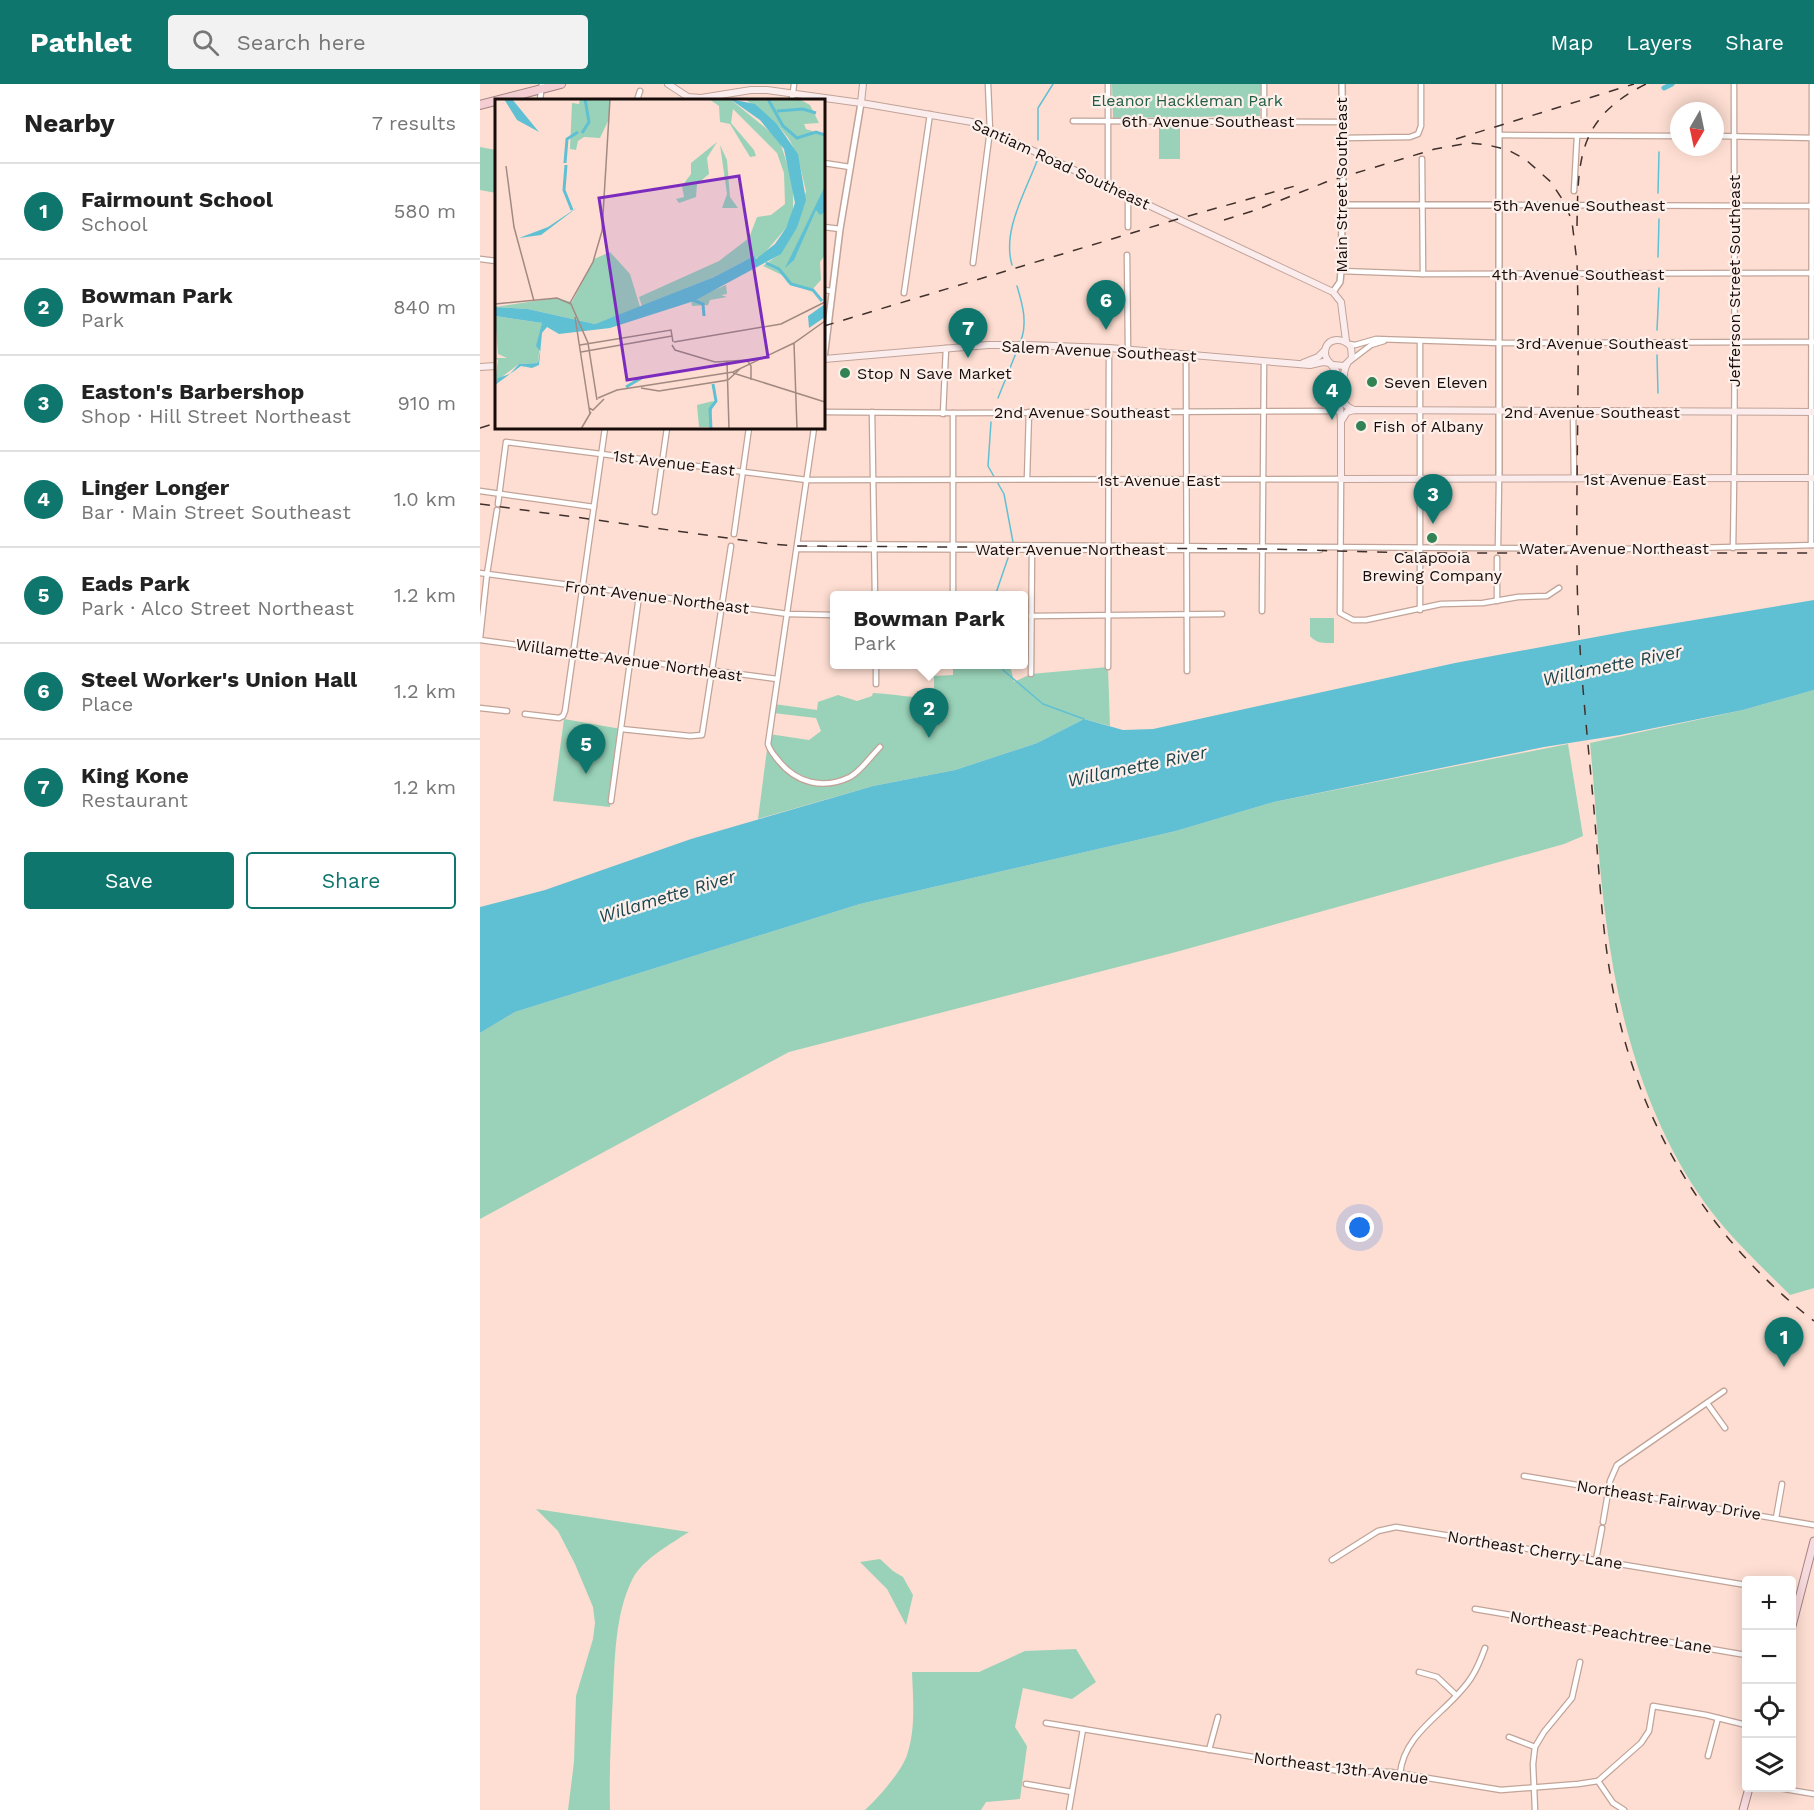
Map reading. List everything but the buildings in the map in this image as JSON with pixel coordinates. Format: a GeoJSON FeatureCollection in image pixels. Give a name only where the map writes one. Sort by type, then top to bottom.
{"type":"FeatureCollection","features":[{"type":"Feature","properties":{"kind":"highway"},"geometry":{"type":"LineString","coordinates":[[500,99],[541,87],[561,84]]}},
{"type":"Feature","properties":{"kind":"highway"},"geometry":{"type":"LineString","coordinates":[[480,105],[495,101]]}},
{"type":"Feature","properties":{"kind":"main road","name":"Santiam Road Southeast"},"geometry":{"type":"LineString","coordinates":[[669,84],[688,97],[701,99],[751,90],[816,99]]}},
{"type":"Feature","properties":{"kind":"main road"},"geometry":{"type":"LineString","coordinates":[[861,103],[863,84]]}},
{"type":"Feature","properties":{"kind":"main road","name":"Santiam Road Southeast"},"geometry":{"type":"LineString","coordinates":[[825,100],[861,103],[972,122],[1333,292]]}},
{"type":"Feature","properties":{"kind":"main road","name":"Main Street Southeast"},"geometry":{"type":"LineString","coordinates":[[1333,292],[1341,302],[1348,342]]}},
{"type":"Feature","properties":{"kind":"main road"},"geometry":{"type":"LineString","coordinates":[[1303,363],[1326,350],[1338,334],[1342,317]]}},
{"type":"Feature","properties":{"kind":"main road"},"geometry":{"type":"LineString","coordinates":[[1333,340],[1348,342],[1352,350],[1344,370],[1344,401],[1346,406],[1354,410]]}},
{"type":"Feature","properties":{"kind":"main road","name":"Salem Avenue Southeast"},"geometry":{"type":"LineString","coordinates":[[825,359],[988,345],[1027,345],[1128,349],[1310,365],[1323,362],[1332,364]]}},
{"type":"Feature","properties":{"kind":"main road"},"geometry":{"type":"LineString","coordinates":[[1326,350],[1327,359],[1338,375],[1341,480]]}},
{"type":"Feature","properties":{"kind":"main road"},"geometry":{"type":"LineString","coordinates":[[1332,364],[1340,366],[1348,362]]}},
{"type":"Feature","properties":{"kind":"main road"},"geometry":{"type":"LineString","coordinates":[[480,367],[495,366]]}},
{"type":"Feature","properties":{"kind":"main road"},"geometry":{"type":"LineString","coordinates":[[1341,423],[1345,414],[1354,410]]}},
{"type":"Feature","properties":{"kind":"main road","name":"2nd Avenue Southeast"},"geometry":{"type":"LineString","coordinates":[[1354,410],[1813,412]]}},
{"type":"Feature","properties":{"kind":"main road","name":"1st Avenue East"},"geometry":{"type":"LineString","coordinates":[[1341,480],[1812,478]]}},
{"type":"Feature","properties":{"kind":"main road"},"geometry":{"type":"LineString","coordinates":[[1796,1608],[1814,1541]]}},
{"type":"Feature","properties":{"kind":"main road"},"geometry":{"type":"LineString","coordinates":[[1743,1810],[1748,1792]]}},
{"type":"Feature","properties":{"kind":"street"},"geometry":{"type":"LineString","coordinates":[[793,97],[794,84]]}},
{"type":"Feature","properties":{"kind":"street"},"geometry":{"type":"LineString","coordinates":[[973,263],[990,130],[988,84]]}},
{"type":"Feature","properties":{"kind":"street"},"geometry":{"type":"LineString","coordinates":[[1108,84],[1108,185]]}},
{"type":"Feature","properties":{"kind":"street"},"geometry":{"type":"LineString","coordinates":[[1264,84],[1264,121]]}},
{"type":"Feature","properties":{"kind":"street","name":"Main Street Southeast"},"geometry":{"type":"LineString","coordinates":[[1333,292],[1340,282],[1341,272],[1343,138],[1341,84]]}},
{"type":"Feature","properties":{"kind":"street"},"geometry":{"type":"LineString","coordinates":[[1343,138],[1410,137],[1418,134],[1421,126],[1421,84]]}},
{"type":"Feature","properties":{"kind":"street"},"geometry":{"type":"LineString","coordinates":[[1498,547],[1499,84]]}},
{"type":"Feature","properties":{"kind":"street","name":"Jefferson Street Southeast"},"geometry":{"type":"LineString","coordinates":[[1733,548],[1734,84]]}},
{"type":"Feature","properties":{"kind":"street"},"geometry":{"type":"LineString","coordinates":[[1812,84],[1813,545]]}},
{"type":"Feature","properties":{"kind":"street"},"geometry":{"type":"LineString","coordinates":[[637,99],[640,92]]}},
{"type":"Feature","properties":{"kind":"street"},"geometry":{"type":"LineString","coordinates":[[825,350],[840,230],[861,103]]}},
{"type":"Feature","properties":{"kind":"street"},"geometry":{"type":"LineString","coordinates":[[904,293],[930,114]]}},
{"type":"Feature","properties":{"kind":"street","name":"6th Avenue Southeast"},"geometry":{"type":"LineString","coordinates":[[1073,121],[1342,122]]}},
{"type":"Feature","properties":{"kind":"street"},"geometry":{"type":"LineString","coordinates":[[1500,135],[1670,136]]}},
{"type":"Feature","properties":{"kind":"street"},"geometry":{"type":"LineString","coordinates":[[1574,191],[1577,136]]}},
{"type":"Feature","properties":{"kind":"street"},"geometry":{"type":"LineString","coordinates":[[1724,136],[1813,138]]}},
{"type":"Feature","properties":{"kind":"street"},"geometry":{"type":"LineString","coordinates":[[1422,159],[1422,274]]}},
{"type":"Feature","properties":{"kind":"street"},"geometry":{"type":"LineString","coordinates":[[825,163],[850,167]]}},
{"type":"Feature","properties":{"kind":"street"},"geometry":{"type":"LineString","coordinates":[[1128,195],[1128,227]]}},
{"type":"Feature","properties":{"kind":"street","name":"5th Avenue Southeast"},"geometry":{"type":"LineString","coordinates":[[1343,205],[1813,206]]}},
{"type":"Feature","properties":{"kind":"street"},"geometry":{"type":"LineString","coordinates":[[825,227],[840,230]]}},
{"type":"Feature","properties":{"kind":"street"},"geometry":{"type":"LineString","coordinates":[[1127,255],[1128,349]]}},
{"type":"Feature","properties":{"kind":"street"},"geometry":{"type":"LineString","coordinates":[[480,259],[495,261]]}},
{"type":"Feature","properties":{"kind":"street","name":"4th Avenue Southeast"},"geometry":{"type":"LineString","coordinates":[[1341,272],[1422,274],[1813,273]]}},
{"type":"Feature","properties":{"kind":"street"},"geometry":{"type":"LineString","coordinates":[[825,290],[832,291]]}},
{"type":"Feature","properties":{"kind":"street","name":"3rd Avenue Southeast"},"geometry":{"type":"LineString","coordinates":[[1348,342],[1355,345],[1376,339],[1499,343],[1813,342]]}},
{"type":"Feature","properties":{"kind":"street","name":"3rd Avenue Southeast"},"geometry":{"type":"LineString","coordinates":[[1348,362],[1371,345],[1390,340]]}},
{"type":"Feature","properties":{"kind":"street"},"geometry":{"type":"LineString","coordinates":[[1420,341],[1420,610]]}},
{"type":"Feature","properties":{"kind":"street"},"geometry":{"type":"LineString","coordinates":[[943,414],[945,348]]}},
{"type":"Feature","properties":{"kind":"street"},"geometry":{"type":"LineString","coordinates":[[1108,668],[1109,348]]}},
{"type":"Feature","properties":{"kind":"street"},"geometry":{"type":"LineString","coordinates":[[1186,354],[1187,671]]}},
{"type":"Feature","properties":{"kind":"street"},"geometry":{"type":"LineString","coordinates":[[1262,611],[1264,361]]}},
{"type":"Feature","properties":{"kind":"street","name":"2nd Avenue Southeast"},"geometry":{"type":"LineString","coordinates":[[825,412],[953,414],[1340,411]]}},
{"type":"Feature","properties":{"kind":"street"},"geometry":{"type":"LineString","coordinates":[[872,412],[875,591]]}},
{"type":"Feature","properties":{"kind":"street"},"geometry":{"type":"LineString","coordinates":[[1027,479],[1029,412]]}},
{"type":"Feature","properties":{"kind":"street"},"geometry":{"type":"LineString","coordinates":[[1573,412],[1574,479]]}},
{"type":"Feature","properties":{"kind":"street"},"geometry":{"type":"LineString","coordinates":[[953,414],[953,591]]}},
{"type":"Feature","properties":{"kind":"street"},"geometry":{"type":"LineString","coordinates":[[525,714],[559,718],[563,716],[575,652],[605,429]]}},
{"type":"Feature","properties":{"kind":"street"},"geometry":{"type":"LineString","coordinates":[[655,512],[667,429]]}},
{"type":"Feature","properties":{"kind":"street"},"geometry":{"type":"LineString","coordinates":[[734,534],[749,429]]}},
{"type":"Feature","properties":{"kind":"street"},"geometry":{"type":"LineString","coordinates":[[814,429],[769,748],[783,766],[804,781],[817,784],[851,776],[880,747]]}},
{"type":"Feature","properties":{"kind":"street","name":"1st Avenue East"},"geometry":{"type":"LineString","coordinates":[[499,494],[506,442],[807,480],[1341,480]]}},
{"type":"Feature","properties":{"kind":"street"},"geometry":{"type":"LineString","coordinates":[[1341,480],[1340,613],[1353,620],[1366,620],[1441,604],[1547,596],[1559,588]]}},
{"type":"Feature","properties":{"kind":"street"},"geometry":{"type":"LineString","coordinates":[[480,491],[594,507]]}},
{"type":"Feature","properties":{"kind":"street"},"geometry":{"type":"LineString","coordinates":[[480,639],[499,494]]}},
{"type":"Feature","properties":{"kind":"street","name":"Water Avenue Northeast"},"geometry":{"type":"LineString","coordinates":[[798,546],[1109,547],[1315,551],[1341,548],[1733,548],[1813,545]]}},
{"type":"Feature","properties":{"kind":"street"},"geometry":{"type":"LineString","coordinates":[[621,729],[690,736],[702,735],[731,546]]}},
{"type":"Feature","properties":{"kind":"street"},"geometry":{"type":"LineString","coordinates":[[1032,547],[1032,674]]}},
{"type":"Feature","properties":{"kind":"street"},"geometry":{"type":"LineString","coordinates":[[1497,558],[1497,601]]}},
{"type":"Feature","properties":{"kind":"street","name":"Front Avenue Northeast"},"geometry":{"type":"LineString","coordinates":[[480,573],[639,596],[788,614],[830,615]]}},
{"type":"Feature","properties":{"kind":"street"},"geometry":{"type":"LineString","coordinates":[[611,801],[639,596]]}},
{"type":"Feature","properties":{"kind":"street"},"geometry":{"type":"LineString","coordinates":[[1031,616],[1222,614]]}},
{"type":"Feature","properties":{"kind":"street","name":"Willamette Avenue Northeast"},"geometry":{"type":"LineString","coordinates":[[480,639],[777,679]]}},
{"type":"Feature","properties":{"kind":"street"},"geometry":{"type":"LineString","coordinates":[[876,669],[876,684]]}},
{"type":"Feature","properties":{"kind":"street"},"geometry":{"type":"LineString","coordinates":[[480,708],[507,711]]}},
{"type":"Feature","properties":{"kind":"street"},"geometry":{"type":"LineString","coordinates":[[1596,1560],[1612,1474],[1620,1462],[1724,1391]]}},
{"type":"Feature","properties":{"kind":"street"},"geometry":{"type":"LineString","coordinates":[[1707,1402],[1725,1428]]}},
{"type":"Feature","properties":{"kind":"street","name":"Northeast Fairway Drive"},"geometry":{"type":"LineString","coordinates":[[1524,1476],[1814,1525]]}},
{"type":"Feature","properties":{"kind":"street"},"geometry":{"type":"LineString","coordinates":[[1776,1518],[1782,1484]]}},
{"type":"Feature","properties":{"kind":"street","name":"Northeast Cherry Lane"},"geometry":{"type":"LineString","coordinates":[[1332,1560],[1378,1531],[1396,1527],[1742,1585]]}},
{"type":"Feature","properties":{"kind":"street"},"geometry":{"type":"LineString","coordinates":[[1796,1594],[1800,1594]]}},
{"type":"Feature","properties":{"kind":"street","name":"Northeast Peachtree Lane"},"geometry":{"type":"LineString","coordinates":[[1475,1609],[1742,1653]]}},
{"type":"Feature","properties":{"kind":"street"},"geometry":{"type":"LineString","coordinates":[[1400,1774],[1402,1757],[1409,1744],[1471,1679],[1485,1648]]}},
{"type":"Feature","properties":{"kind":"street"},"geometry":{"type":"LineString","coordinates":[[1535,1810],[1533,1764],[1535,1747],[1540,1736],[1572,1698],[1580,1662]]}},
{"type":"Feature","properties":{"kind":"street"},"geometry":{"type":"LineString","coordinates":[[1419,1672],[1437,1677],[1456,1695]]}},
{"type":"Feature","properties":{"kind":"street"},"geometry":{"type":"LineString","coordinates":[[1624,1810],[1613,1803],[1598,1781],[1635,1749],[1646,1736],[1651,1725],[1653,1706],[1742,1724]]}},
{"type":"Feature","properties":{"kind":"street"},"geometry":{"type":"LineString","coordinates":[[1209,1750],[1218,1717]]}},
{"type":"Feature","properties":{"kind":"street"},"geometry":{"type":"LineString","coordinates":[[1708,1756],[1718,1718]]}},
{"type":"Feature","properties":{"kind":"street","name":"Northeast 13th Avenue"},"geometry":{"type":"LineString","coordinates":[[1046,1723],[1339,1771],[1400,1774],[1501,1791],[1598,1781]]}},
{"type":"Feature","properties":{"kind":"street"},"geometry":{"type":"LineString","coordinates":[[1070,1810],[1083,1729]]}},
{"type":"Feature","properties":{"kind":"street"},"geometry":{"type":"LineString","coordinates":[[1509,1737],[1535,1747]]}},
{"type":"Feature","properties":{"kind":"street"},"geometry":{"type":"LineString","coordinates":[[1026,1784],[1072,1792]]}},
{"type":"Feature","properties":{"kind":"street"},"geometry":{"type":"LineString","coordinates":[[1796,1791],[1814,1794]]}},
{"type":"Feature","properties":{"kind":"green space","name":"Eleanor Hackleman Park"},"geometry":{"type":"Polygon","coordinates":[[[1112,84],[1261,84],[1260,116],[1113,118],[1112,84]]]}},
{"type":"Feature","properties":{"kind":"green space"},"geometry":{"type":"Polygon","coordinates":[[[1159,125],[1180,125],[1180,159],[1159,159],[1159,125]]]}},
{"type":"Feature","properties":{"kind":"green space"},"geometry":{"type":"Polygon","coordinates":[[[480,147],[495,150],[495,193],[480,190],[480,147]]]}},
{"type":"Feature","properties":{"kind":"green space"},"geometry":{"type":"Polygon","coordinates":[[[1310,618],[1334,618],[1334,643],[1318,642],[1310,636],[1310,618]]]}},
{"type":"Feature","properties":{"kind":"green space"},"geometry":{"type":"Polygon","coordinates":[[[1108,667],[1110,726],[1084,719],[1037,743],[955,770],[873,786],[758,819],[769,734],[809,740],[821,731],[816,718],[773,713],[774,704],[817,710],[818,702],[838,695],[857,701],[872,696],[873,693],[934,698],[934,676],[953,675],[953,669],[1011,669],[1014,682],[1031,674],[1108,667]]]}},
{"type":"Feature","properties":{"kind":"green space"},"geometry":{"type":"Polygon","coordinates":[[[1814,690],[1814,1288],[1790,1295],[1740,1245],[1696,1190],[1677,1159],[1647,1094],[1626,1025],[1611,955],[1601,876],[1590,743],[1743,710],[1814,690]]]}},
{"type":"Feature","properties":{"kind":"green space"},"geometry":{"type":"Polygon","coordinates":[[[564,719],[621,729],[610,807],[553,801],[564,719]]]}},
{"type":"Feature","properties":{"kind":"green space"},"geometry":{"type":"Polygon","coordinates":[[[1568,744],[1583,836],[1564,844],[1176,952],[789,1052],[480,1219],[480,1033],[515,1012],[860,904],[1176,831],[1274,802],[1568,744]]]}},
{"type":"Feature","properties":{"kind":"green space"},"geometry":{"type":"Polygon","coordinates":[[[536,1509],[689,1532],[658,1552],[638,1571],[627,1592],[619,1620],[614,1666],[610,1810],[568,1810],[574,1762],[576,1696],[593,1639],[595,1623],[593,1607],[558,1531],[536,1509]]]}},
{"type":"Feature","properties":{"kind":"green space"},"geometry":{"type":"Polygon","coordinates":[[[880,1559],[903,1577],[913,1595],[906,1625],[887,1589],[860,1562],[880,1559]]]}},
{"type":"Feature","properties":{"kind":"green space"},"geometry":{"type":"Polygon","coordinates":[[[1076,1649],[1096,1682],[1072,1699],[1023,1688],[1015,1727],[1027,1746],[1020,1799],[986,1802],[981,1810],[865,1810],[883,1792],[907,1755],[913,1724],[912,1672],[979,1672],[1025,1651],[1076,1649]]]}},
{"type":"Feature","properties":{"kind":"water","name":"Willamette River"},"geometry":{"type":"Polygon","coordinates":[[[1814,600],[1814,690],[1743,710],[1620,735],[1544,747],[1274,802],[1176,831],[860,904],[515,1012],[480,1033],[480,907],[545,890],[691,839],[873,786],[955,770],[1037,743],[1084,719],[1123,730],[1153,729],[1455,663],[1814,600]]]}},
{"type":"Feature","properties":{"kind":"waterway"},"geometry":{"type":"LineString","coordinates":[[1038,140],[1038,108],[1053,84]]}},
{"type":"Feature","properties":{"kind":"waterway"},"geometry":{"type":"LineString","coordinates":[[1664,88],[1672,84]]}},
{"type":"Feature","properties":{"kind":"waterway"},"geometry":{"type":"LineString","coordinates":[[1658,193],[1659,152]]}},
{"type":"Feature","properties":{"kind":"waterway"},"geometry":{"type":"LineString","coordinates":[[1012,265],[1010,252],[1012,226],[1037,161]]}},
{"type":"Feature","properties":{"kind":"waterway"},"geometry":{"type":"LineString","coordinates":[[1658,257],[1659,219]]}},
{"type":"Feature","properties":{"kind":"waterway"},"geometry":{"type":"LineString","coordinates":[[1017,286],[1024,322],[1020,343]]}},
{"type":"Feature","properties":{"kind":"waterway"},"geometry":{"type":"LineString","coordinates":[[1657,330],[1659,288]]}},
{"type":"Feature","properties":{"kind":"waterway"},"geometry":{"type":"LineString","coordinates":[[998,398],[1018,348]]}},
{"type":"Feature","properties":{"kind":"waterway"},"geometry":{"type":"LineString","coordinates":[[1657,355],[1658,393]]}},
{"type":"Feature","properties":{"kind":"waterway"},"geometry":{"type":"LineString","coordinates":[[991,422],[988,466],[1004,494],[1013,542]]}},
{"type":"Feature","properties":{"kind":"waterway"},"geometry":{"type":"LineString","coordinates":[[997,591],[1008,558]]}},
{"type":"Feature","properties":{"kind":"waterway"},"geometry":{"type":"LineString","coordinates":[[1003,669],[1043,704],[1084,719]]}},
{"type":"Feature","properties":{"kind":"railway"},"geometry":{"type":"LineString","coordinates":[[1456,139],[1634,84]]}},
{"type":"Feature","properties":{"kind":"railway"},"geometry":{"type":"LineString","coordinates":[[1577,226],[1581,160],[1586,142],[1607,111],[1624,97],[1646,84]]}},
{"type":"Feature","properties":{"kind":"railway"},"geometry":{"type":"LineString","coordinates":[[1224,220],[1259,209],[1326,182],[1435,149],[1469,143],[1508,150],[1525,159],[1551,182],[1566,205],[1572,222],[1577,262],[1577,592],[1580,651],[1603,919],[1613,990],[1624,1039],[1640,1086],[1659,1131],[1683,1174],[1710,1215],[1741,1253],[1776,1289],[1814,1321]]}},
{"type":"Feature","properties":{"kind":"railway"},"geometry":{"type":"LineString","coordinates":[[825,326],[1295,186]]}},
{"type":"Feature","properties":{"kind":"railway"},"geometry":{"type":"LineString","coordinates":[[480,428],[495,423]]}},
{"type":"Feature","properties":{"kind":"railway"},"geometry":{"type":"LineString","coordinates":[[480,504],[798,546],[1264,549],[1419,553],[1814,553]]}},
{"type":"Feature","properties":{"kind":"place","name":"Steel Worker's Union Hall"},"geometry":{"type":"Point","coordinates":[1106,330]}},
{"type":"Feature","properties":{"kind":"place","name":"King Kone"},"geometry":{"type":"Point","coordinates":[968,358]}},
{"type":"Feature","properties":{"kind":"place","name":"Stop N Save Market"},"geometry":{"type":"Point","coordinates":[845,373]}},
{"type":"Feature","properties":{"kind":"place","name":"Seven Eleven"},"geometry":{"type":"Point","coordinates":[1372,382]}},
{"type":"Feature","properties":{"kind":"place","name":"Linger Longer"},"geometry":{"type":"Point","coordinates":[1332,420]}},
{"type":"Feature","properties":{"kind":"place","name":"Fish of Albany"},"geometry":{"type":"Point","coordinates":[1361,426]}},
{"type":"Feature","properties":{"kind":"place","name":"Easton's Barbershop"},"geometry":{"type":"Point","coordinates":[1433,524]}},
{"type":"Feature","properties":{"kind":"place","name":"Calapooia Brewing Company"},"geometry":{"type":"Point","coordinates":[1432,538]}},
{"type":"Feature","properties":{"kind":"place","name":"Bowman Park"},"geometry":{"type":"Point","coordinates":[929,738]}},
{"type":"Feature","properties":{"kind":"place","name":"Eads Park"},"geometry":{"type":"Point","coordinates":[586,774]}},
{"type":"Feature","properties":{"kind":"place","name":"Fairmount School"},"geometry":{"type":"Point","coordinates":[1784,1367]}}]}
